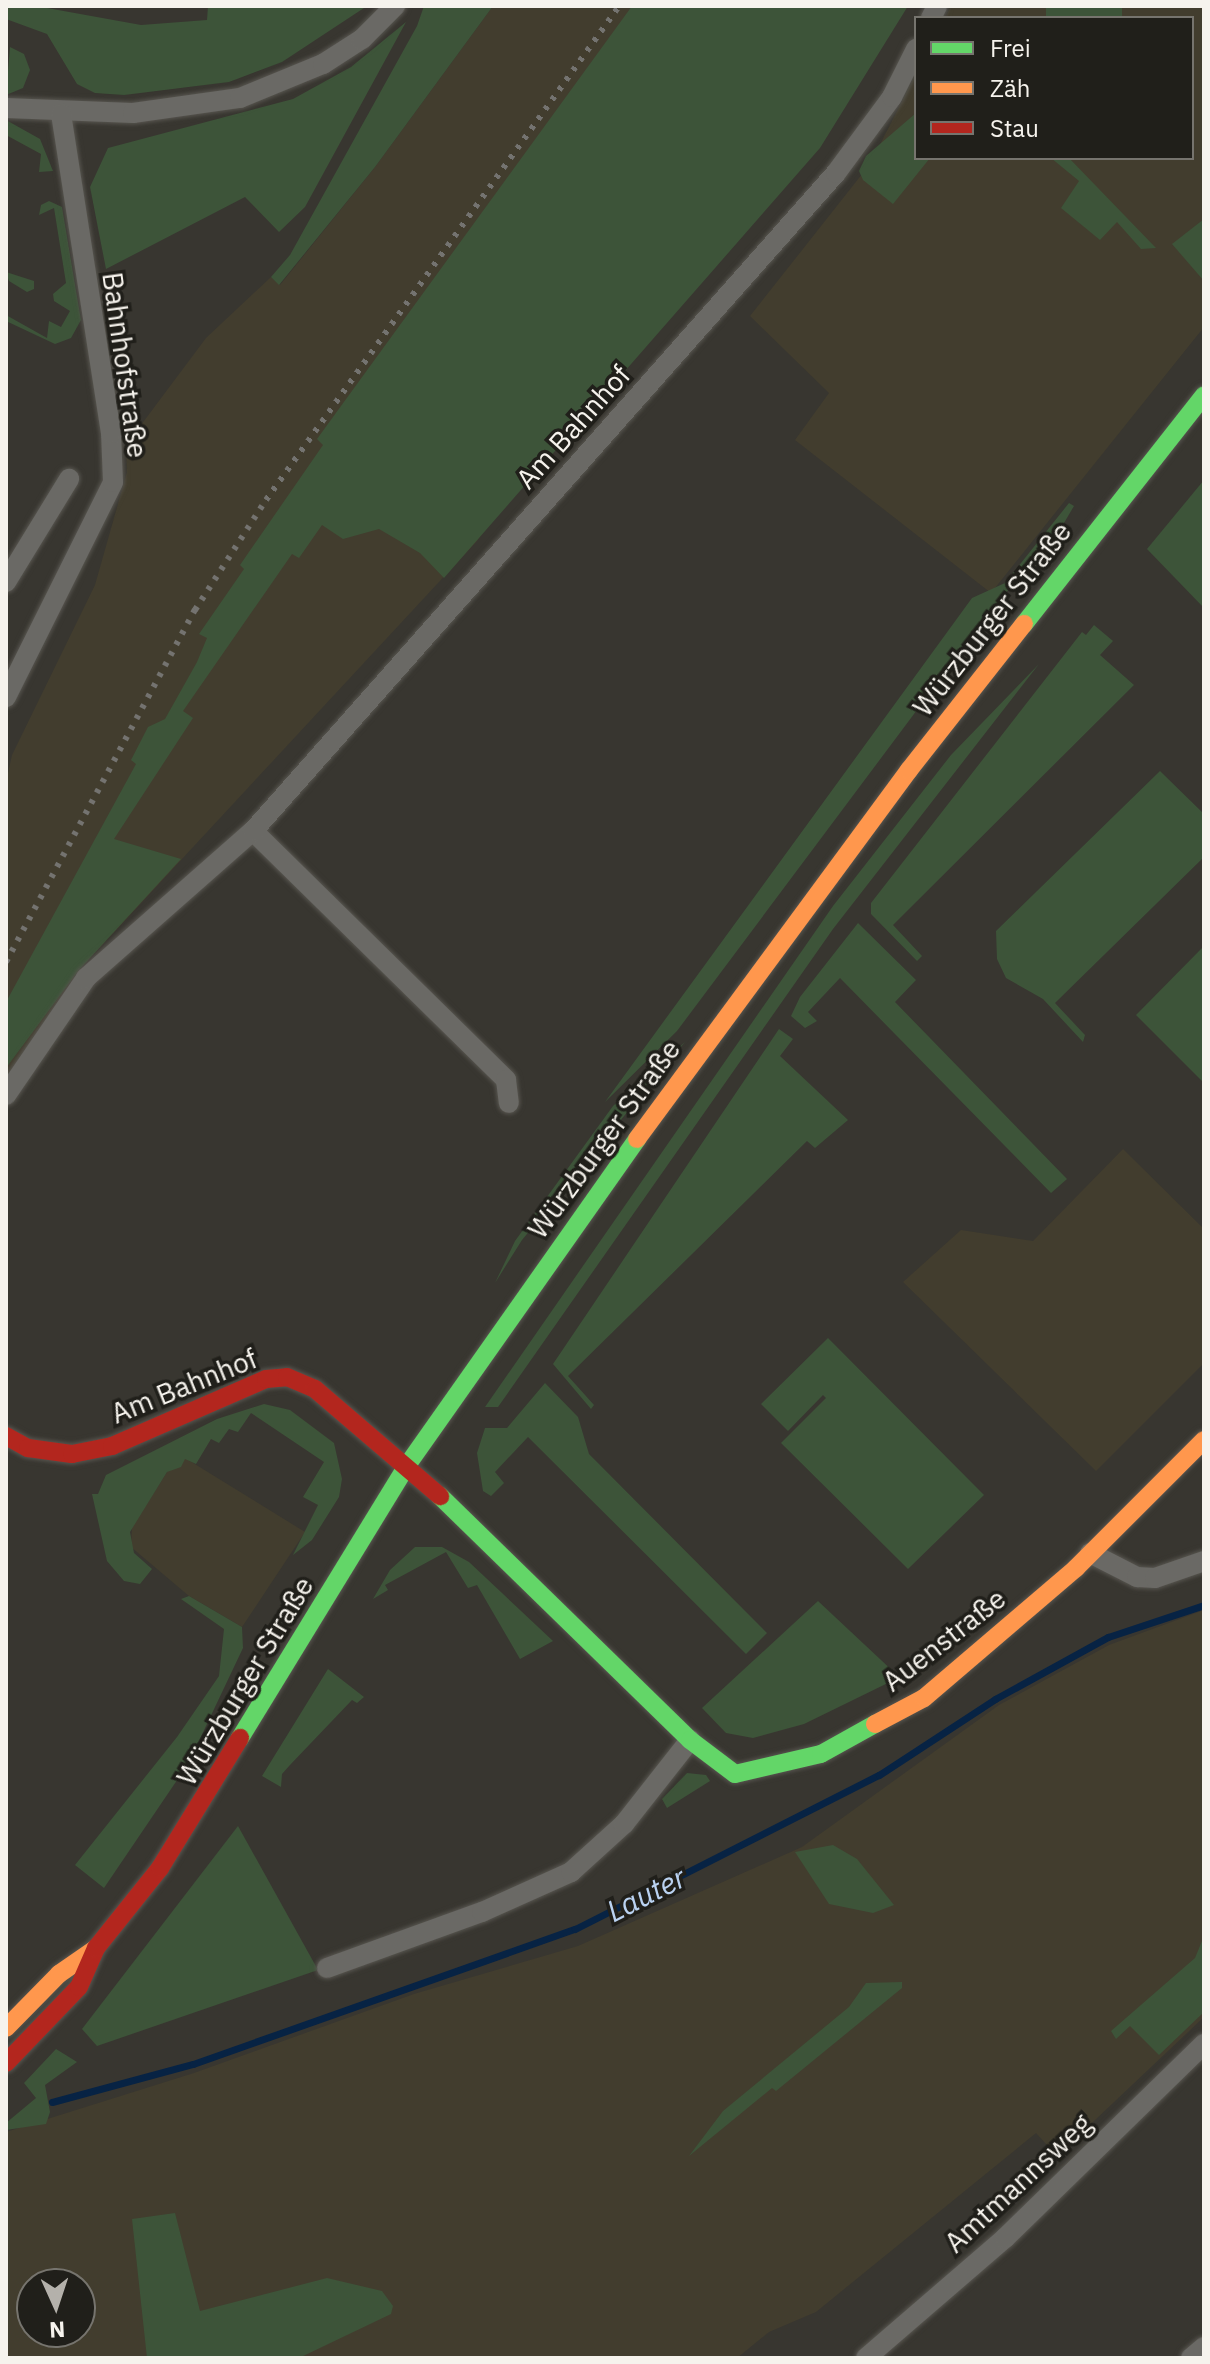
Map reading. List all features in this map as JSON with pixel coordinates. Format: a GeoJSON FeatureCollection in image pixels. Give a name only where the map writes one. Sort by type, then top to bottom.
{"type":"FeatureCollection","features":[{"type":"Feature","properties":{"kind":"main road","name":"Würzburger Straße"},"geometry":{"type":"LineString","coordinates":[[6,2063],[79,1987],[96,1948],[160,1868],[221,1776],[408,1464],[628,1151],[909,770],[1204,395]]}},
{"type":"Feature","properties":{"kind":"main road","name":"Am Bahnhof"},"geometry":{"type":"LineString","coordinates":[[6,1436],[28,1448],[72,1454],[112,1446],[266,1379],[287,1377],[346,1410],[408,1464]]}},
{"type":"Feature","properties":{"kind":"main road","name":"Auenstraße"},"geometry":{"type":"LineString","coordinates":[[408,1464],[690,1740],[735,1774],[821,1754],[924,1698],[1090,1553],[1204,1440]]}},
{"type":"Feature","properties":{"kind":"main road","name":"Würzburger Straße"},"geometry":{"type":"LineString","coordinates":[[6,2028],[59,1974],[96,1948]]}},
{"type":"Feature","properties":{"kind":"street"},"geometry":{"type":"LineString","coordinates":[[6,108],[61,114],[133,113],[240,98],[323,64],[362,39],[395,6]]}},
{"type":"Feature","properties":{"kind":"street","name":"Am Bahnhof"},"geometry":{"type":"LineString","coordinates":[[6,1095],[86,978],[253,831],[836,173],[892,97],[914,53]]}},
{"type":"Feature","properties":{"kind":"street","name":"Bahnhofstraße"},"geometry":{"type":"LineString","coordinates":[[6,697],[113,482],[111,433],[61,114]]}},
{"type":"Feature","properties":{"kind":"street"},"geometry":{"type":"LineString","coordinates":[[6,582],[69,479]]}},
{"type":"Feature","properties":{"kind":"street"},"geometry":{"type":"LineString","coordinates":[[253,831],[506,1080],[509,1103]]}},
{"type":"Feature","properties":{"kind":"street"},"geometry":{"type":"LineString","coordinates":[[1090,1553],[1137,1577],[1174,1574],[1204,1561]]}},
{"type":"Feature","properties":{"kind":"street"},"geometry":{"type":"LineString","coordinates":[[327,1968],[560,1879],[624,1824],[690,1740]]}},
{"type":"Feature","properties":{"kind":"street","name":"Amtmannsweg"},"geometry":{"type":"LineString","coordinates":[[866,2358],[1005,2238],[1204,2044]]}},
{"type":"Feature","properties":{"kind":"street"},"geometry":{"type":"LineString","coordinates":[[1191,2358],[1204,2347]]}},
{"type":"Feature","properties":{"kind":"shaded area"},"geometry":{"type":"Polygon","coordinates":[[[493,6],[840,6],[477,541],[79,970],[6,1078],[6,782],[12,755],[95,585],[127,472],[126,445],[206,338],[271,277],[280,285],[375,167],[493,6]]]}},
{"type":"Feature","properties":{"kind":"shaded area"},"geometry":{"type":"Polygon","coordinates":[[[951,6],[1204,6],[1204,327],[991,593],[795,440],[829,393],[750,316],[870,164],[914,78],[914,160],[1194,160],[1194,16],[946,16],[951,6]]]}},
{"type":"Feature","properties":{"kind":"shaded area"},"geometry":{"type":"Polygon","coordinates":[[[1123,1149],[1204,1229],[1204,1363],[1096,1471],[903,1282],[961,1230],[1033,1241],[1123,1149]]]}},
{"type":"Feature","properties":{"kind":"shaded area"},"geometry":{"type":"Polygon","coordinates":[[[185,1458],[305,1532],[242,1627],[189,1596],[131,1547],[132,1527],[167,1472],[185,1458]]]}},
{"type":"Feature","properties":{"kind":"shaded area"},"geometry":{"type":"Polygon","coordinates":[[[1204,1610],[1204,2017],[1057,2156],[1036,2133],[816,2312],[769,2332],[737,2358],[6,2358],[6,2132],[194,2073],[414,1994],[578,1946],[802,1847],[999,1705],[1109,1645],[1204,1610]]]}},
{"type":"Feature","properties":{"kind":"green space"},"geometry":{"type":"Polygon","coordinates":[[[6,6],[36,6],[141,25],[207,20],[208,6],[367,6],[282,62],[229,82],[124,95],[95,93],[77,84],[47,34],[6,19],[6,6]]]}},
{"type":"Feature","properties":{"kind":"green space"},"geometry":{"type":"Polygon","coordinates":[[[424,6],[493,6],[375,167],[279,285],[271,277],[290,255],[417,26],[424,6]]]}},
{"type":"Feature","properties":{"kind":"green space"},"geometry":{"type":"Polygon","coordinates":[[[632,6],[908,6],[820,148],[444,578],[420,553],[379,529],[343,539],[322,525],[299,558],[292,554],[183,711],[193,718],[114,839],[181,859],[79,970],[6,1068],[6,1002],[136,764],[131,760],[148,727],[165,719],[197,662],[207,638],[199,634],[244,569],[240,565],[323,445],[317,439],[632,6]]]}},
{"type":"Feature","properties":{"kind":"green space"},"geometry":{"type":"Polygon","coordinates":[[[1046,6],[1122,6],[1122,16],[1046,16],[1046,6]]]}},
{"type":"Feature","properties":{"kind":"green space"},"geometry":{"type":"Polygon","coordinates":[[[406,22],[305,207],[279,232],[245,197],[106,269],[90,187],[108,148],[293,99],[351,67],[406,22]]]}},
{"type":"Feature","properties":{"kind":"green space"},"geometry":{"type":"Polygon","coordinates":[[[10,47],[24,54],[30,70],[23,88],[6,95],[10,47]]]}},
{"type":"Feature","properties":{"kind":"green space"},"geometry":{"type":"Polygon","coordinates":[[[914,115],[914,160],[928,160],[893,204],[863,180],[859,171],[866,156],[914,115]]]}},
{"type":"Feature","properties":{"kind":"green space"},"geometry":{"type":"Polygon","coordinates":[[[6,120],[40,139],[53,171],[39,172],[41,154],[6,135],[6,120]]]}},
{"type":"Feature","properties":{"kind":"green space"},"geometry":{"type":"Polygon","coordinates":[[[1053,160],[1071,160],[1156,248],[1141,249],[1117,222],[1100,240],[1061,208],[1079,181],[1053,160]]]}},
{"type":"Feature","properties":{"kind":"green space"},"geometry":{"type":"Polygon","coordinates":[[[49,201],[62,207],[81,320],[71,338],[55,344],[6,321],[6,315],[47,338],[49,321],[61,327],[70,311],[54,301],[53,294],[66,283],[54,208],[39,215],[41,205],[49,201]]]}},
{"type":"Feature","properties":{"kind":"green space"},"geometry":{"type":"Polygon","coordinates":[[[1204,219],[1204,281],[1172,244],[1204,219]]]}},
{"type":"Feature","properties":{"kind":"green space"},"geometry":{"type":"Polygon","coordinates":[[[6,272],[34,281],[34,289],[27,292],[9,281],[6,272]]]}},
{"type":"Feature","properties":{"kind":"green space"},"geometry":{"type":"Polygon","coordinates":[[[1204,480],[1204,608],[1147,549],[1204,480]]]}},
{"type":"Feature","properties":{"kind":"green space"},"geometry":{"type":"Polygon","coordinates":[[[1069,503],[1074,506],[1064,523],[994,607],[677,1031],[605,1102],[972,598],[1005,583],[1069,503]]]}},
{"type":"Feature","properties":{"kind":"green space"},"geometry":{"type":"Polygon","coordinates":[[[1094,625],[1113,641],[1100,655],[1134,685],[893,925],[922,956],[917,961],[871,914],[871,903],[1082,632],[1086,635],[1094,625]]]}},
{"type":"Feature","properties":{"kind":"green space"},"geometry":{"type":"Polygon","coordinates":[[[1039,664],[833,929],[498,1407],[485,1407],[833,906],[951,755],[1039,664]]]}},
{"type":"Feature","properties":{"kind":"green space"},"geometry":{"type":"Polygon","coordinates":[[[1160,771],[1204,814],[1204,857],[1055,1003],[1085,1035],[1083,1042],[1043,999],[1006,978],[997,959],[996,931],[1160,771]]]}},
{"type":"Feature","properties":{"kind":"green space"},"geometry":{"type":"Polygon","coordinates":[[[858,923],[916,980],[895,1002],[1067,1179],[1051,1193],[840,978],[808,1012],[817,1021],[805,1028],[791,1016],[800,997],[858,923]]]}},
{"type":"Feature","properties":{"kind":"green space"},"geometry":{"type":"Polygon","coordinates":[[[1204,946],[1204,1083],[1136,1015],[1204,946]]]}},
{"type":"Feature","properties":{"kind":"green space"},"geometry":{"type":"Polygon","coordinates":[[[779,1029],[793,1039],[780,1056],[848,1120],[815,1148],[807,1141],[568,1376],[594,1405],[591,1409],[553,1364],[779,1029]]]}},
{"type":"Feature","properties":{"kind":"green space"},"geometry":{"type":"Polygon","coordinates":[[[685,1042],[522,1240],[495,1283],[515,1241],[613,1106],[685,1042]]]}},
{"type":"Feature","properties":{"kind":"green space"},"geometry":{"type":"Polygon","coordinates":[[[828,1338],[984,1495],[908,1569],[781,1443],[826,1398],[823,1395],[788,1431],[761,1404],[828,1338]]]}},
{"type":"Feature","properties":{"kind":"green space"},"geometry":{"type":"Polygon","coordinates":[[[545,1383],[578,1417],[589,1454],[767,1633],[746,1654],[528,1437],[495,1472],[504,1483],[491,1496],[483,1491],[477,1453],[485,1428],[507,1428],[545,1383]]]}},
{"type":"Feature","properties":{"kind":"green space"},"geometry":{"type":"Polygon","coordinates":[[[264,1404],[290,1410],[334,1443],[342,1479],[339,1497],[312,1540],[293,1555],[318,1505],[303,1497],[324,1462],[251,1413],[238,1432],[229,1429],[219,1443],[211,1439],[196,1464],[185,1459],[181,1467],[167,1472],[130,1532],[134,1553],[152,1569],[140,1584],[124,1581],[107,1561],[92,1494],[98,1494],[106,1475],[217,1419],[264,1404]]]}},
{"type":"Feature","properties":{"kind":"green space"},"geometry":{"type":"Polygon","coordinates":[[[415,1547],[442,1547],[469,1562],[553,1641],[520,1659],[477,1585],[468,1588],[446,1552],[385,1585],[388,1590],[373,1599],[390,1570],[415,1547]]]}},
{"type":"Feature","properties":{"kind":"green space"},"geometry":{"type":"Polygon","coordinates":[[[189,1596],[242,1627],[243,1648],[188,1764],[104,1888],[75,1865],[177,1737],[219,1676],[224,1629],[181,1599],[189,1596]]]}},
{"type":"Feature","properties":{"kind":"green space"},"geometry":{"type":"Polygon","coordinates":[[[818,1601],[897,1675],[894,1680],[804,1724],[753,1738],[726,1733],[702,1708],[818,1601]]]}},
{"type":"Feature","properties":{"kind":"green space"},"geometry":{"type":"Polygon","coordinates":[[[328,1669],[364,1697],[357,1703],[352,1700],[290,1765],[282,1774],[281,1787],[262,1776],[328,1669]]]}},
{"type":"Feature","properties":{"kind":"green space"},"geometry":{"type":"Polygon","coordinates":[[[687,1773],[706,1775],[710,1781],[667,1808],[662,1799],[687,1773]]]}},
{"type":"Feature","properties":{"kind":"green space"},"geometry":{"type":"Polygon","coordinates":[[[238,1826],[318,1970],[97,2046],[82,2029],[238,1826]]]}},
{"type":"Feature","properties":{"kind":"green space"},"geometry":{"type":"Polygon","coordinates":[[[833,1845],[857,1859],[894,1905],[873,1913],[829,1904],[795,1852],[833,1845]]]}},
{"type":"Feature","properties":{"kind":"green space"},"geometry":{"type":"Polygon","coordinates":[[[1204,1936],[1204,2012],[1159,2055],[1130,2026],[1116,2039],[1111,2031],[1195,1958],[1204,1936]]]}},
{"type":"Feature","properties":{"kind":"green space"},"geometry":{"type":"Polygon","coordinates":[[[902,1982],[902,1988],[776,2091],[772,2088],[689,2156],[723,2111],[849,2007],[866,1983],[902,1982]]]}},
{"type":"Feature","properties":{"kind":"green space"},"geometry":{"type":"Polygon","coordinates":[[[56,2049],[77,2062],[45,2085],[50,2112],[46,2124],[6,2130],[6,2123],[36,2098],[24,2083],[56,2049]]]}},
{"type":"Feature","properties":{"kind":"green space"},"geometry":{"type":"Polygon","coordinates":[[[175,2213],[200,2311],[327,2278],[382,2291],[393,2306],[391,2314],[299,2358],[147,2358],[132,2219],[175,2213]]]}},
{"type":"Feature","properties":{"kind":"waterway","name":"Lauter"},"geometry":{"type":"LineString","coordinates":[[52,2102],[193,2064],[575,1929],[879,1775],[995,1699],[1108,1637],[1204,1605]]}},
{"type":"Feature","properties":{"kind":"railway"},"geometry":{"type":"LineString","coordinates":[[6,962],[195,610],[266,500],[619,6]]}},
{"type":"Feature","properties":{"kind":"traffic: fast"},"geometry":{"type":"LineString","coordinates":[[1024,624],[1204,395]]}},
{"type":"Feature","properties":{"kind":"traffic: fast"},"geometry":{"type":"LineString","coordinates":[[240,1738],[408,1464],[637,1139]]}},
{"type":"Feature","properties":{"kind":"traffic: fast"},"geometry":{"type":"LineString","coordinates":[[440,1496],[690,1740],[735,1774],[821,1754],[875,1724]]}},
{"type":"Feature","properties":{"kind":"traffic: slow"},"geometry":{"type":"LineString","coordinates":[[637,1139],[909,770],[1024,624]]}},
{"type":"Feature","properties":{"kind":"traffic: slow"},"geometry":{"type":"LineString","coordinates":[[875,1724],[924,1698],[1076,1568],[1204,1440]]}},
{"type":"Feature","properties":{"kind":"traffic: slow"},"geometry":{"type":"LineString","coordinates":[[6,2028],[59,1974],[95,1949]]}},
{"type":"Feature","properties":{"kind":"traffic: jam"},"geometry":{"type":"LineString","coordinates":[[6,1436],[28,1448],[72,1454],[112,1446],[266,1379],[287,1377],[315,1389],[440,1496]]}},
{"type":"Feature","properties":{"kind":"traffic: jam"},"geometry":{"type":"LineString","coordinates":[[6,2063],[79,1987],[96,1948],[160,1868],[240,1738]]}}]}
